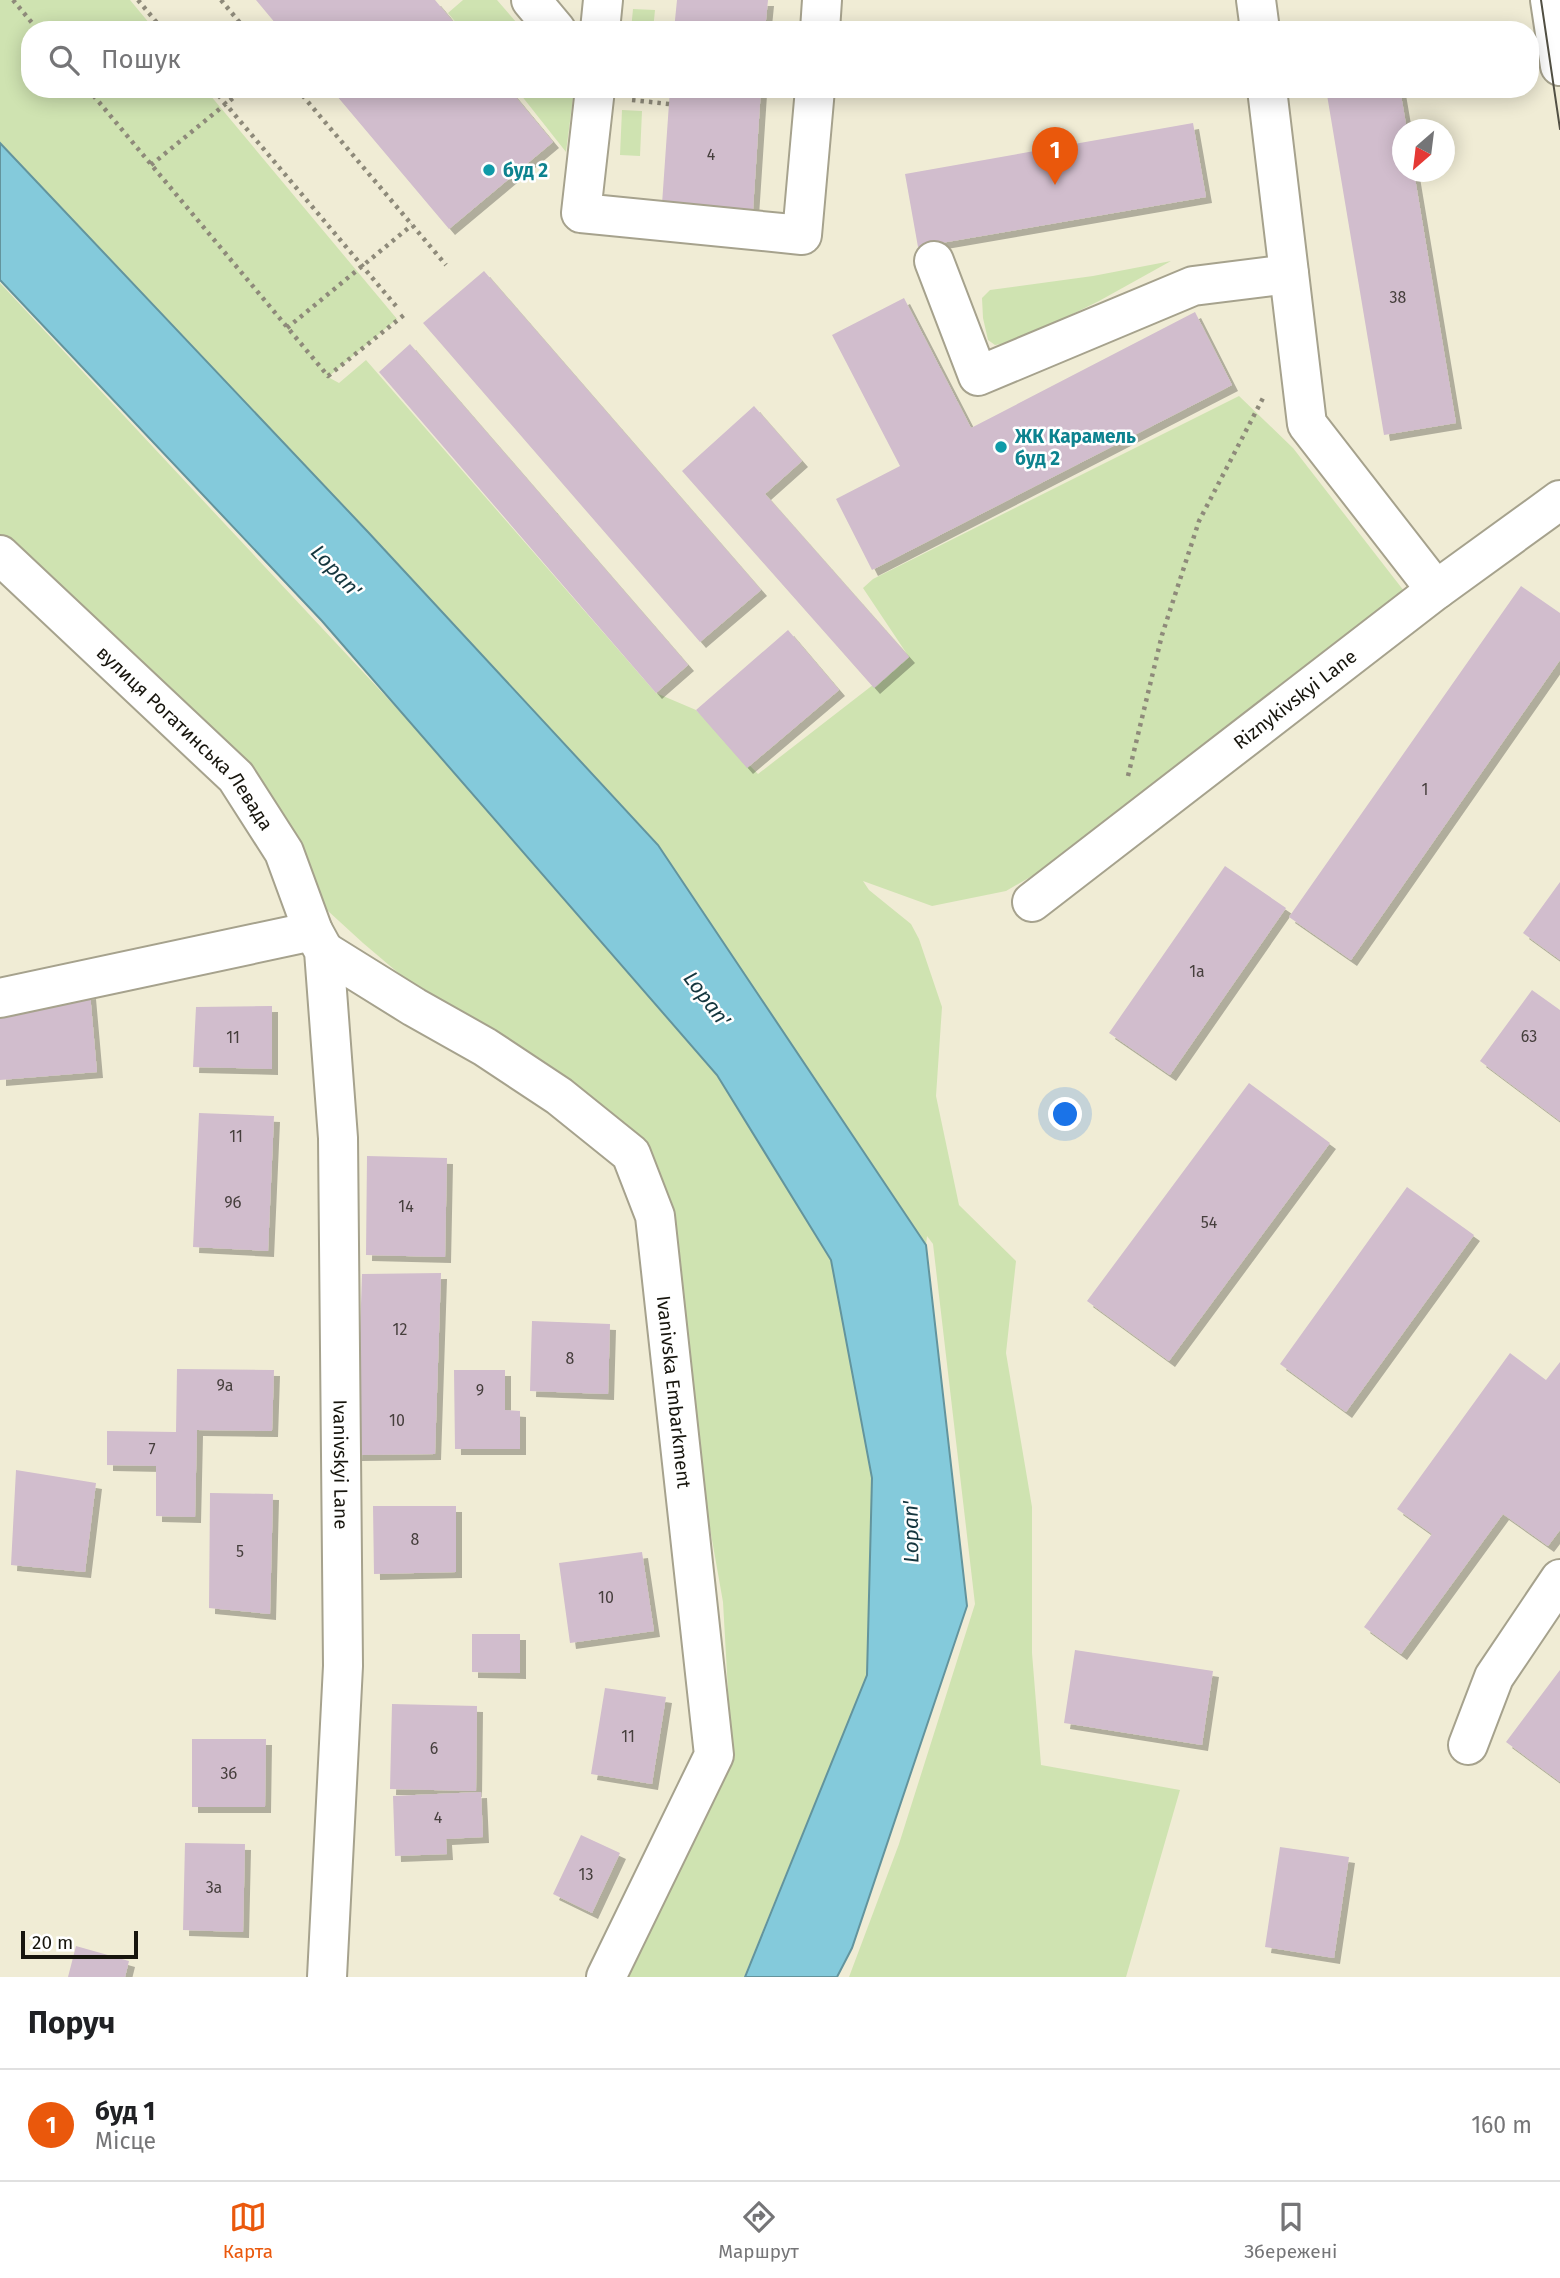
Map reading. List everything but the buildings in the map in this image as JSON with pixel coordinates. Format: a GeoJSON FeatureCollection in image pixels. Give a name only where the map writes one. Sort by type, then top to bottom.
{"type":"FeatureCollection","features":[{"type":"Feature","properties":{"kind":"street"},"geometry":{"type":"LineString","coordinates":[[531,0],[548,21]]}},
{"type":"Feature","properties":{"kind":"street"},"geometry":{"type":"LineString","coordinates":[[601,21],[603,0]]}},
{"type":"Feature","properties":{"kind":"street"},"geometry":{"type":"LineString","coordinates":[[821,21],[822,0]]}},
{"type":"Feature","properties":{"kind":"street"},"geometry":{"type":"LineString","coordinates":[[1256,0],[1259,21]]}},
{"type":"Feature","properties":{"kind":"street"},"geometry":{"type":"LineString","coordinates":[[1550,0],[1560,66]]}},
{"type":"Feature","properties":{"kind":"street"},"geometry":{"type":"LineString","coordinates":[[594,98],[581,213],[802,235],[814,98]]}},
{"type":"Feature","properties":{"kind":"street"},"geometry":{"type":"LineString","coordinates":[[1268,98],[1307,424],[1436,590]]}},
{"type":"Feature","properties":{"kind":"street"},"geometry":{"type":"LineString","coordinates":[[934,261],[978,376],[1193,286],[1289,274]]}},
{"type":"Feature","properties":{"kind":"street","name":"Riznykivskyi Lane"},"geometry":{"type":"LineString","coordinates":[[1032,902],[1436,590],[1560,500]]}},
{"type":"Feature","properties":{"kind":"street","name":"вулиця Рогатинська Левада"},"geometry":{"type":"LineString","coordinates":[[0,555],[236,777],[284,852],[319,941]]}},
{"type":"Feature","properties":{"kind":"street"},"geometry":{"type":"LineString","coordinates":[[0,998],[319,941]]}},
{"type":"Feature","properties":{"kind":"street","name":"Ivanivskyi Lane"},"geometry":{"type":"LineString","coordinates":[[319,941],[338,1138],[343,1652],[327,1977]]}},
{"type":"Feature","properties":{"kind":"street","name":"Ivanivska Embarkment"},"geometry":{"type":"LineString","coordinates":[[319,941],[414,1007],[485,1047],[559,1096],[631,1154],[655,1216],[714,1755],[606,1977]]}},
{"type":"Feature","properties":{"kind":"street"},"geometry":{"type":"LineString","coordinates":[[1468,1745],[1494,1677],[1560,1579]]}},
{"type":"Feature","properties":{"kind":"path"},"geometry":{"type":"LineString","coordinates":[[13,0],[30,21]]}},
{"type":"Feature","properties":{"kind":"path"},"geometry":{"type":"LineString","coordinates":[[138,0],[156,21]]}},
{"type":"Feature","properties":{"kind":"path"},"geometry":{"type":"LineString","coordinates":[[221,0],[238,21]]}},
{"type":"Feature","properties":{"kind":"path"},"geometry":{"type":"LineString","coordinates":[[95,98],[328,376],[404,315]]}},
{"type":"Feature","properties":{"kind":"path"},"geometry":{"type":"LineString","coordinates":[[221,98],[396,306]]}},
{"type":"Feature","properties":{"kind":"path"},"geometry":{"type":"LineString","coordinates":[[151,165],[233,98]]}},
{"type":"Feature","properties":{"kind":"path"},"geometry":{"type":"LineString","coordinates":[[305,98],[446,265]]}},
{"type":"Feature","properties":{"kind":"path"},"geometry":{"type":"LineString","coordinates":[[287,328],[412,225]]}},
{"type":"Feature","properties":{"kind":"path"},"geometry":{"type":"LineString","coordinates":[[1128,778],[1162,635],[1199,521],[1264,397]]}},
{"type":"Feature","properties":{"kind":"green space"},"geometry":{"type":"Polygon","coordinates":[[[0,0],[130,0],[148,21],[21,21],[21,98],[213,98],[397,319],[328,377],[339,383],[366,360],[656,693],[696,710],[758,774],[909,657],[863,588],[873,579],[1239,396],[1293,448],[1404,591],[1264,697],[1095,840],[1006,891],[932,906],[863,881],[869,890],[911,924],[919,939],[942,1007],[936,1096],[959,1205],[1016,1261],[1006,1353],[1032,1507],[1032,1653],[1041,1765],[1180,1790],[1126,1977],[849,1977],[899,1844],[975,1604],[933,1244],[927,1236],[926,1245],[167,320],[0,143],[0,0]]]}},
{"type":"Feature","properties":{"kind":"green space"},"geometry":{"type":"Polygon","coordinates":[[[463,0],[497,0],[515,21],[455,21],[448,13],[463,0]]]}},
{"type":"Feature","properties":{"kind":"green space"},"geometry":{"type":"Polygon","coordinates":[[[633,9],[655,10],[654,21],[632,21],[633,9]]]}},
{"type":"Feature","properties":{"kind":"green space"},"geometry":{"type":"Polygon","coordinates":[[[523,98],[573,98],[566,152],[523,98]]]}},
{"type":"Feature","properties":{"kind":"green space"},"geometry":{"type":"Polygon","coordinates":[[[622,110],[642,111],[640,156],[620,155],[622,110]]]}},
{"type":"Feature","properties":{"kind":"green space"},"geometry":{"type":"Polygon","coordinates":[[[1171,261],[1018,341],[995,345],[988,340],[982,298],[990,290],[1093,276],[1171,261]]]}},
{"type":"Feature","properties":{"kind":"green space"},"geometry":{"type":"Polygon","coordinates":[[[0,283],[420,733],[717,1075],[831,1260],[872,1478],[867,1675],[744,1977],[611,1977],[718,1756],[728,1691],[723,1602],[655,1217],[631,1154],[435,1004],[316,900],[297,862],[0,538],[0,283]]]}},
{"type":"Feature","properties":{"kind":"water","name":"Lopan'"},"geometry":{"type":"Polygon","coordinates":[[[0,143],[368,532],[658,845],[926,1245],[967,1606],[852,1948],[837,1977],[745,1977],[867,1675],[872,1478],[831,1260],[717,1075],[322,621],[0,280],[0,143]]]}},
{"type":"Feature","properties":{"kind":"tram line"},"geometry":{"type":"LineString","coordinates":[[1541,0],[1560,129]]}},
{"type":"Feature","properties":{"kind":"place","name":"буд 2"},"geometry":{"type":"Point","coordinates":[489,170]}},
{"type":"Feature","properties":{"kind":"place","name":"буд 1"},"geometry":{"type":"Point","coordinates":[1055,185]}},
{"type":"Feature","properties":{"kind":"place","name":"ЖК Карамель буд 2"},"geometry":{"type":"Point","coordinates":[1001,447]}}]}
